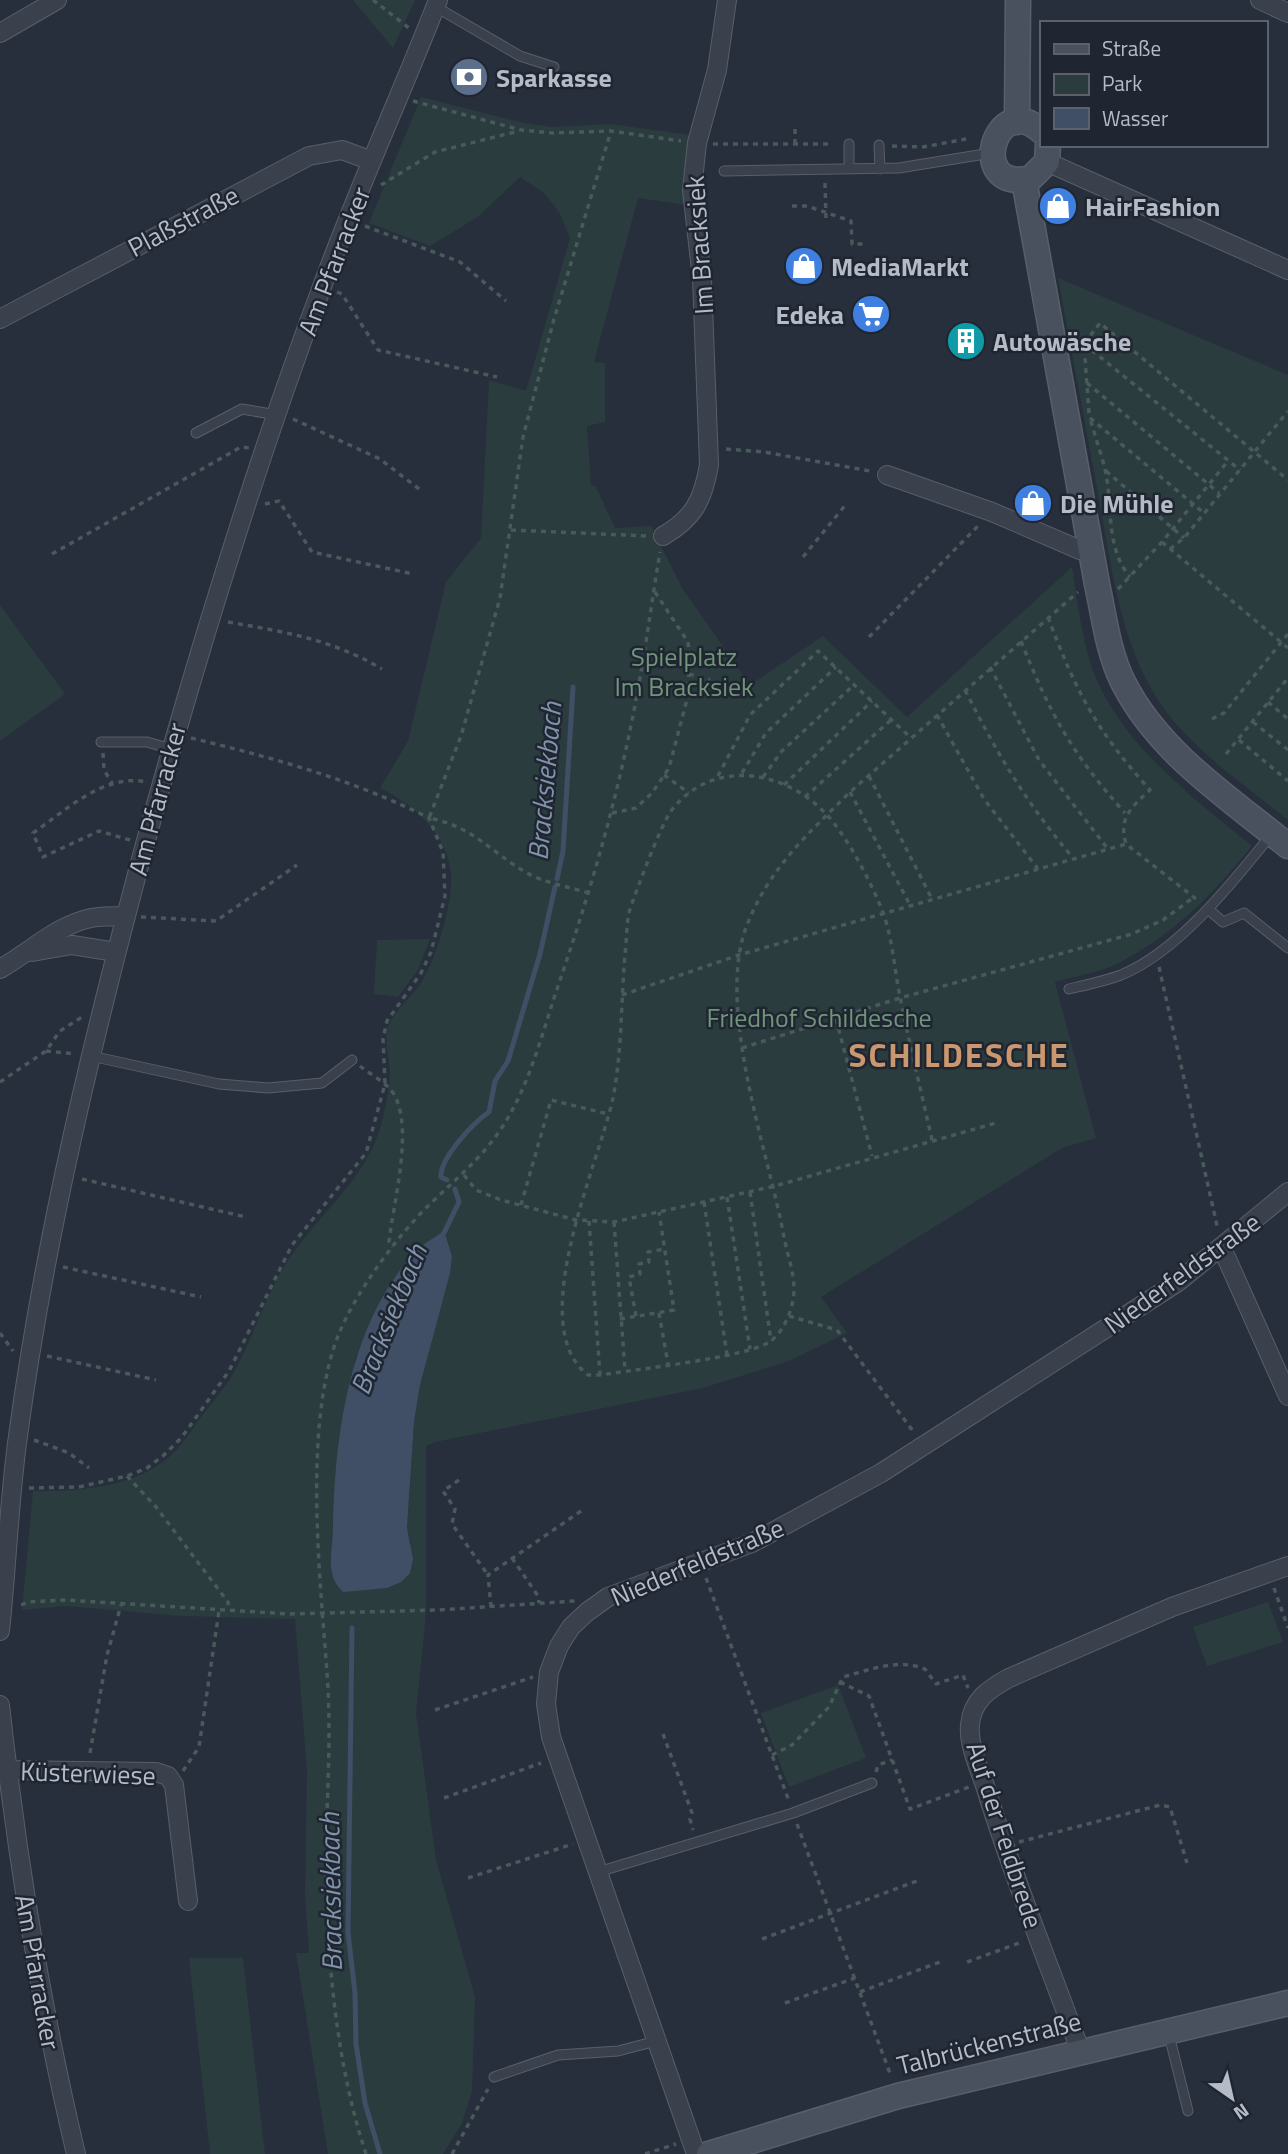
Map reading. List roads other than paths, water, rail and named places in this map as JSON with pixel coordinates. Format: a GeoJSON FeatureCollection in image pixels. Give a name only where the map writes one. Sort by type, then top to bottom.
{"type":"FeatureCollection","features":[{"type":"Feature","properties":{"kind":"main road"},"geometry":{"type":"LineString","coordinates":[[1017,122],[1018,0]]}},
{"type":"Feature","properties":{"kind":"main road"},"geometry":{"type":"LineString","coordinates":[[1040,130],[1027,123],[1017,122],[1001,129],[995,136],[991,153],[998,170],[1006,176],[1024,180],[1038,174],[1048,153]]}},
{"type":"Feature","properties":{"kind":"main road"},"geometry":{"type":"LineString","coordinates":[[1024,180],[1092,548],[1114,658],[1123,682],[1142,711],[1181,758],[1280,840]]}},
{"type":"Feature","properties":{"kind":"main road","name":"Talbrückenstraße"},"geometry":{"type":"LineString","coordinates":[[709,2154],[898,2096],[1080,2050],[1288,2003]]}},
{"type":"Feature","properties":{"kind":"street"},"geometry":{"type":"LineString","coordinates":[[0,33],[57,0]]}},
{"type":"Feature","properties":{"kind":"street","name":"Im Bracksiek"},"geometry":{"type":"LineString","coordinates":[[663,536],[681,526],[695,511],[704,495],[709,451],[702,279],[692,190],[697,143],[717,70],[727,0]]}},
{"type":"Feature","properties":{"kind":"street"},"geometry":{"type":"LineString","coordinates":[[1260,0],[1288,13]]}},
{"type":"Feature","properties":{"kind":"street","name":"Am Pfarracker"},"geometry":{"type":"LineString","coordinates":[[1,1622],[18,1435],[47,1264],[124,916],[208,618],[277,415],[348,219],[401,98],[437,4]]}},
{"type":"Feature","properties":{"kind":"street","name":"Plaßstraße"},"geometry":{"type":"LineString","coordinates":[[0,319],[309,156],[342,150],[372,161]]}},
{"type":"Feature","properties":{"kind":"street"},"geometry":{"type":"LineString","coordinates":[[1048,153],[1288,270]]}},
{"type":"Feature","properties":{"kind":"street"},"geometry":{"type":"LineString","coordinates":[[879,473],[992,512],[1080,550],[1092,548]]}},
{"type":"Feature","properties":{"kind":"street"},"geometry":{"type":"LineString","coordinates":[[0,969],[28,953],[53,933],[90,918],[124,916]]}},
{"type":"Feature","properties":{"kind":"street"},"geometry":{"type":"LineString","coordinates":[[28,953],[72,945],[116,952]]}},
{"type":"Feature","properties":{"kind":"street","name":"Niederfeldstraße"},"geometry":{"type":"LineString","coordinates":[[696,2154],[558,1758],[546,1704],[549,1672],[559,1646],[571,1627],[608,1597],[752,1543],[924,1446],[1178,1282],[1288,1192]]}},
{"type":"Feature","properties":{"kind":"street"},"geometry":{"type":"LineString","coordinates":[[1222,1248],[1288,1396]]}},
{"type":"Feature","properties":{"kind":"street","name":"Auf der Feldbrede"},"geometry":{"type":"LineString","coordinates":[[1080,2050],[1004,1846],[984,1782],[970,1726],[975,1706],[986,1690],[1009,1678],[1172,1607],[1288,1566]]}},
{"type":"Feature","properties":{"kind":"street","name":"Am Pfarracker"},"geometry":{"type":"LineString","coordinates":[[0,1705],[26,1911],[48,2035],[76,2154]]}},
{"type":"Feature","properties":{"kind":"street","name":"Küsterwiese"},"geometry":{"type":"LineString","coordinates":[[7,1770],[156,1772],[168,1776],[174,1785],[188,1901]]}},
{"type":"Feature","properties":{"kind":"lane"},"geometry":{"type":"LineString","coordinates":[[437,4],[520,57],[554,67]]}},
{"type":"Feature","properties":{"kind":"lane"},"geometry":{"type":"LineString","coordinates":[[849,144],[849,169]]}},
{"type":"Feature","properties":{"kind":"lane"},"geometry":{"type":"LineString","coordinates":[[880,169],[884,146]]}},
{"type":"Feature","properties":{"kind":"lane"},"geometry":{"type":"LineString","coordinates":[[724,170],[880,169],[991,153]]}},
{"type":"Feature","properties":{"kind":"lane"},"geometry":{"type":"LineString","coordinates":[[196,433],[242,409],[277,415]]}},
{"type":"Feature","properties":{"kind":"lane"},"geometry":{"type":"LineString","coordinates":[[102,742],[173,741]]}},
{"type":"Feature","properties":{"kind":"lane"},"geometry":{"type":"LineString","coordinates":[[1069,989],[1122,975],[1153,956],[1209,910],[1280,840]]}},
{"type":"Feature","properties":{"kind":"lane"},"geometry":{"type":"LineString","coordinates":[[1209,910],[1223,922],[1244,913],[1288,948]]}},
{"type":"Feature","properties":{"kind":"lane"},"geometry":{"type":"LineString","coordinates":[[91,1056],[219,1084],[268,1088],[322,1083],[352,1060]]}},
{"type":"Feature","properties":{"kind":"lane"},"geometry":{"type":"LineString","coordinates":[[596,1872],[793,1814],[872,1783]]}},
{"type":"Feature","properties":{"kind":"lane"},"geometry":{"type":"LineString","coordinates":[[1168,2030],[1188,2111]]}},
{"type":"Feature","properties":{"kind":"lane"},"geometry":{"type":"LineString","coordinates":[[494,2077],[558,2055],[618,2051],[656,2041]]}},
{"type":"Feature","properties":{"kind":"water"},"geometry":{"type":"Polygon","coordinates":[[[444,1231],[452,1256],[450,1273],[420,1385],[414,1422],[407,1528],[413,1559],[410,1573],[401,1582],[387,1588],[343,1592],[333,1578],[331,1553],[337,1455],[350,1382],[374,1313],[392,1282],[417,1250],[444,1231]]]}},
{"type":"Feature","properties":{"kind":"waterway","name":"Bracksiekbach"},"geometry":{"type":"LineString","coordinates":[[557,879],[563,851],[573,687]]}},
{"type":"Feature","properties":{"kind":"waterway","name":"Bracksiekbach"},"geometry":{"type":"LineString","coordinates":[[447,1180],[441,1177],[446,1160],[467,1132],[489,1112],[495,1081],[508,1061],[540,954],[555,887]]}},
{"type":"Feature","properties":{"kind":"waterway","name":"Bracksiekbach"},"geometry":{"type":"LineString","coordinates":[[442,1237],[459,1202],[455,1189]]}},
{"type":"Feature","properties":{"kind":"waterway","name":"Bracksiekbach"},"geometry":{"type":"LineString","coordinates":[[352,1628],[348,1933],[355,1993],[356,2044],[365,2103],[380,2154]]}},
{"type":"Feature","properties":{"kind":"place","name":"Sparkasse"},"geometry":{"type":"Point","coordinates":[469,77]}},
{"type":"Feature","properties":{"kind":"place","name":"HairFashion"},"geometry":{"type":"Point","coordinates":[1058,206]}},
{"type":"Feature","properties":{"kind":"place","name":"MediaMarkt"},"geometry":{"type":"Point","coordinates":[804,266]}},
{"type":"Feature","properties":{"kind":"place","name":"Edeka"},"geometry":{"type":"Point","coordinates":[871,314]}},
{"type":"Feature","properties":{"kind":"place","name":"Autowäsche"},"geometry":{"type":"Point","coordinates":[966,341]}},
{"type":"Feature","properties":{"kind":"place","name":"Die Mühle"},"geometry":{"type":"Point","coordinates":[1033,503]}},
{"type":"Feature","properties":{"kind":"district","name":"SCHILDESCHE"},"geometry":{"type":"Point","coordinates":[959,1055]}},
{"type":"Feature","properties":{"kind":"park label","name":"Spielplatz Im Bracksiek"},"geometry":{"type":"Point","coordinates":[684,671]}},
{"type":"Feature","properties":{"kind":"park label","name":"Friedhof Schildesche"},"geometry":{"type":"Point","coordinates":[819,1017]}}]}
